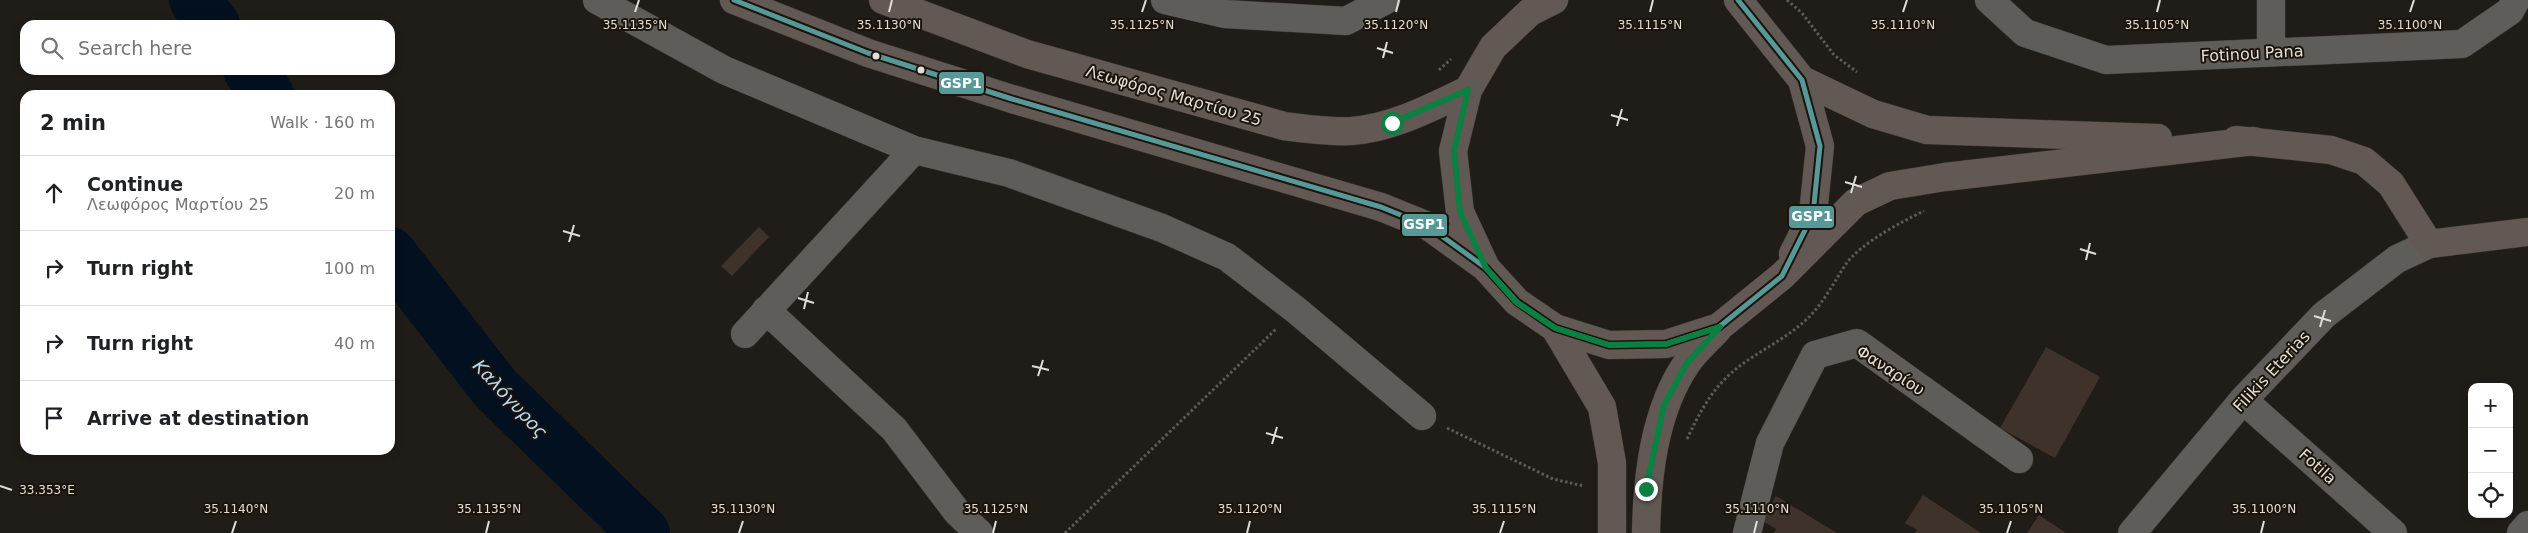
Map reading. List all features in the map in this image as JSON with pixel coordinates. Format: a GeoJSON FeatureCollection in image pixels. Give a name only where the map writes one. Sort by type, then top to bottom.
{"type":"FeatureCollection","features":[{"type":"Feature","properties":{"kind":"main road"},"geometry":{"type":"LineString","coordinates":[[734,0],[868,52],[1003,96],[1381,207],[1428,226],[1486,268],[1516,302],[1555,328],[1609,345],[1666,344],[1720,327]]}},
{"type":"Feature","properties":{"kind":"main road","name":"Λεωφόρος Μαρτίου 25"},"geometry":{"type":"LineString","coordinates":[[883,0],[1027,54],[1284,126],[1317,131],[1354,131],[1392,123],[1468,90]]}},
{"type":"Feature","properties":{"kind":"main road"},"geometry":{"type":"LineString","coordinates":[[1486,268],[1460,212],[1457,186],[1454,151],[1468,90],[1494,47],[1530,12],[1554,0]]}},
{"type":"Feature","properties":{"kind":"main road"},"geometry":{"type":"LineString","coordinates":[[1720,0],[1746,10],[1802,80],[1820,146],[1813,214],[1782,276]]}},
{"type":"Feature","properties":{"kind":"main road"},"geometry":{"type":"LineString","coordinates":[[1802,80],[1873,114],[1927,130],[2254,141],[2331,150],[2364,161],[2391,184],[2429,244]]}},
{"type":"Feature","properties":{"kind":"main road"},"geometry":{"type":"LineString","coordinates":[[1646,533],[1646,489],[1664,405],[1687,363],[1720,327],[1782,276],[1856,202],[1890,186],[1945,176],[2254,141]]}},
{"type":"Feature","properties":{"kind":"main road","name":"Filikis Eterias"},"geometry":{"type":"LineString","coordinates":[[2429,244],[2528,232]]}},
{"type":"Feature","properties":{"kind":"main road"},"geometry":{"type":"LineString","coordinates":[[1555,328],[1602,407],[1612,463],[1602,489],[1612,533]]}},
{"type":"Feature","properties":{"kind":"street"},"geometry":{"type":"LineString","coordinates":[[597,0],[724,70],[914,150],[1009,173],[1162,228],[1227,257],[1296,310],[1422,416]]}},
{"type":"Feature","properties":{"kind":"street"},"geometry":{"type":"LineString","coordinates":[[1165,0],[1225,14],[1346,21],[1386,0]]}},
{"type":"Feature","properties":{"kind":"street","name":"Fotinou Pana"},"geometry":{"type":"LineString","coordinates":[[1988,0],[2025,33],[2106,60],[2462,44],[2510,11],[2516,0]]}},
{"type":"Feature","properties":{"kind":"street"},"geometry":{"type":"LineString","coordinates":[[2271,0],[2271,52]]}},
{"type":"Feature","properties":{"kind":"street"},"geometry":{"type":"LineString","coordinates":[[745,334],[914,150]]}},
{"type":"Feature","properties":{"kind":"street","name":"Filikis Eterias"},"geometry":{"type":"LineString","coordinates":[[2132,533],[2243,400],[2324,315],[2397,259],[2429,244]]}},
{"type":"Feature","properties":{"kind":"street"},"geometry":{"type":"LineString","coordinates":[[766,310],[894,430],[957,512],[980,533]]}},
{"type":"Feature","properties":{"kind":"street","name":"Φαναρίου"},"geometry":{"type":"LineString","coordinates":[[1747,533],[1770,443],[1814,354],[1857,343],[2019,459]]}},
{"type":"Feature","properties":{"kind":"street","name":"Fotila"},"geometry":{"type":"LineString","coordinates":[[2243,400],[2393,533]]}},
{"type":"Feature","properties":{"kind":"street"},"geometry":{"type":"LineString","coordinates":[[2521,533],[2528,525]]}},
{"type":"Feature","properties":{"kind":"path"},"geometry":{"type":"LineString","coordinates":[[1787,0],[1802,14],[1834,54],[1861,75]]}},
{"type":"Feature","properties":{"kind":"path"},"geometry":{"type":"LineString","coordinates":[[1433,76],[1454,56]]}},
{"type":"Feature","properties":{"kind":"path"},"geometry":{"type":"LineString","coordinates":[[1684,446],[1701,409],[1724,380],[1786,337],[1810,316],[1834,285],[1847,263],[1874,240],[1901,222],[1928,210]]}},
{"type":"Feature","properties":{"kind":"path"},"geometry":{"type":"LineString","coordinates":[[1065,533],[1296,310]]}},
{"type":"Feature","properties":{"kind":"path"},"geometry":{"type":"LineString","coordinates":[[1422,416],[1553,479],[1602,489]]}},
{"type":"Feature","properties":{"kind":"building"},"geometry":{"type":"Polygon","coordinates":[[[759,227],[769,237],[732,276],[721,266],[759,227]]]}},
{"type":"Feature","properties":{"kind":"building"},"geometry":{"type":"Polygon","coordinates":[[[2046,347],[2100,377],[2055,458],[2000,428],[2046,347]]]}},
{"type":"Feature","properties":{"kind":"building"},"geometry":{"type":"Polygon","coordinates":[[[1923,495],[1981,533],[1915,533],[1917,530],[1905,523],[1923,495]]]}},
{"type":"Feature","properties":{"kind":"building"},"geometry":{"type":"Polygon","coordinates":[[[1776,496],[1837,533],[1774,533],[1776,529],[1761,520],[1776,496]]]}},
{"type":"Feature","properties":{"kind":"building"},"geometry":{"type":"Polygon","coordinates":[[[2039,515],[2066,533],[2027,533],[2039,515]]]}},
{"type":"Feature","properties":{"kind":"waterway","name":"Καλόγυρος"},"geometry":{"type":"LineString","coordinates":[[195,0],[210,20]]}},
{"type":"Feature","properties":{"kind":"waterway","name":"Καλόγυρος"},"geometry":{"type":"LineString","coordinates":[[253,75],[264,90]]}},
{"type":"Feature","properties":{"kind":"waterway","name":"Καλόγυρος"},"geometry":{"type":"LineString","coordinates":[[395,259],[495,388],[644,533]]}},
{"type":"Feature","properties":{"kind":"transit line","name":"GSP1"},"geometry":{"type":"LineString","coordinates":[[734,0],[868,53],[1012,99],[1381,207],[1428,226],[1486,268],[1517,302],[1555,328],[1609,345],[1666,344],[1719,327],[1782,276],[1813,214],[1820,146],[1802,80],[1738,0]]}},
{"type":"Feature","properties":{"kind":"route"},"geometry":{"type":"LineString","coordinates":[[1392,123],[1426,110],[1468,90],[1454,151],[1460,212],[1486,268],[1516,302],[1555,328],[1609,345],[1666,344],[1720,327],[1687,363],[1664,405],[1646,489]]}}]}
